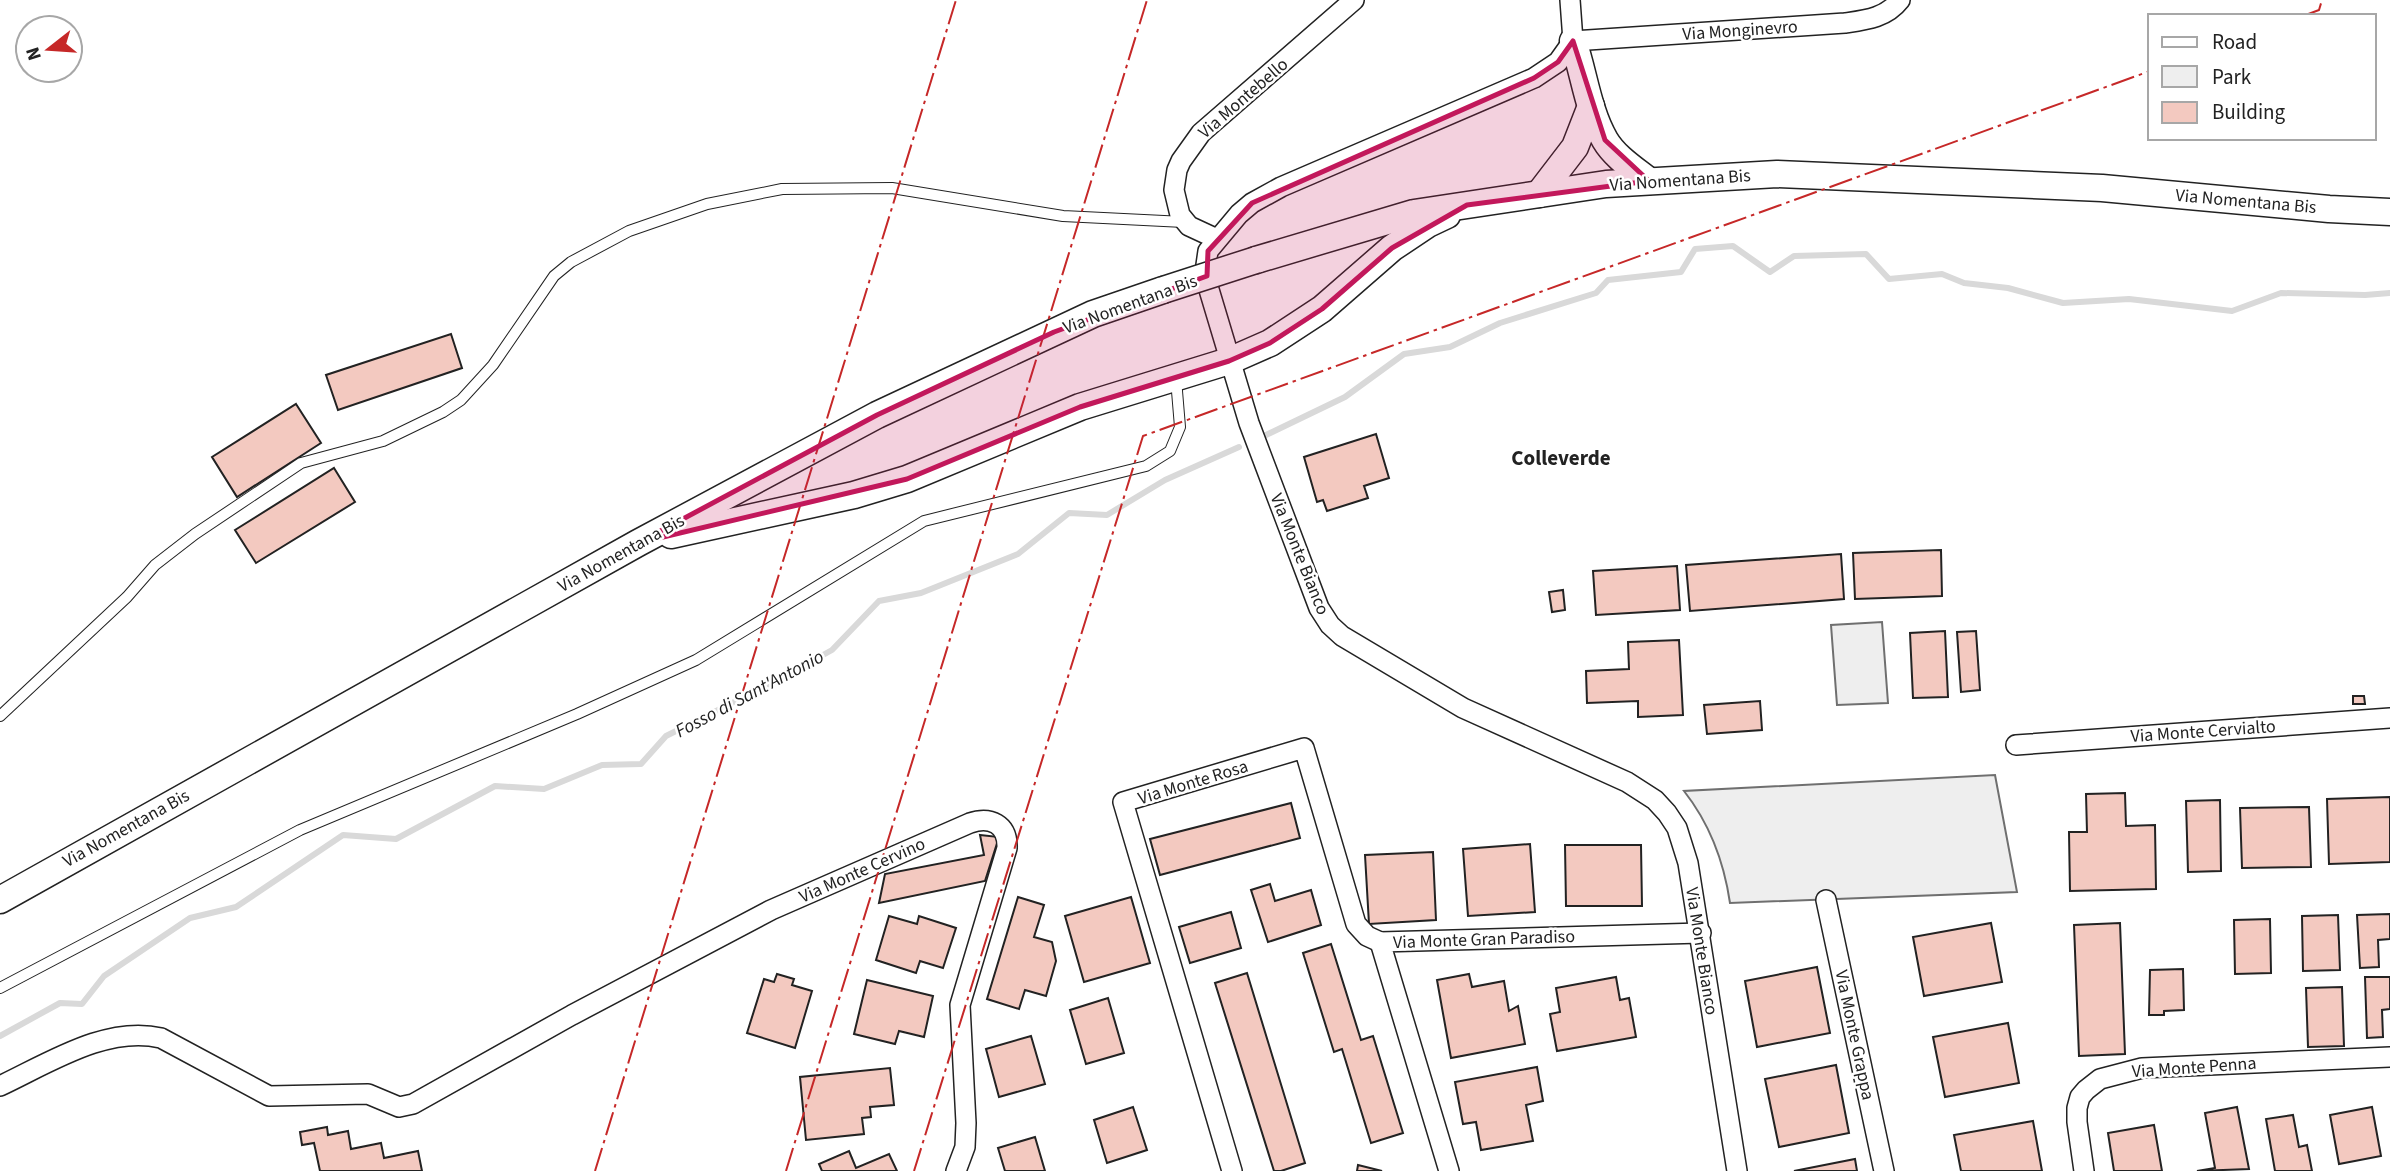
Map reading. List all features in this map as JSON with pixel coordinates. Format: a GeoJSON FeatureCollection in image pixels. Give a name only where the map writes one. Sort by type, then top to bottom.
{"type":"FeatureCollection","features":[{"type":"Feature","properties":{"kind":"main road"},"geometry":{"type":"LineString","coordinates":[[1573,41],[1591,106],[1610,146],[1649,181]]}},
{"type":"Feature","properties":{"kind":"main road"},"geometry":{"type":"LineString","coordinates":[[1539,194],[1575,147],[1591,106]]}},
{"type":"Feature","properties":{"kind":"main road","name":"Via Nomentana Bis"},"geometry":{"type":"LineString","coordinates":[[0,900],[638,542],[877,415],[1093,314],[1256,260],[1414,213],[1606,184],[1777,174],[2102,188],[2390,212]]}},
{"type":"Feature","properties":{"kind":"main road"},"geometry":{"type":"LineString","coordinates":[[638,542],[854,495],[907,479],[1080,407],[1229,361],[1270,343],[1322,309],[1392,248],[1428,224],[1467,205]]}},
{"type":"Feature","properties":{"kind":"street","name":"Via Montebello"},"geometry":{"type":"LineString","coordinates":[[1185,222],[1175,199],[1174,181],[1190,146],[1201,133],[1354,0]]}},
{"type":"Feature","properties":{"kind":"street"},"geometry":{"type":"LineString","coordinates":[[1570,0],[1573,41]]}},
{"type":"Feature","properties":{"kind":"street","name":"Via Monginevro"},"geometry":{"type":"LineString","coordinates":[[1573,41],[1846,23],[1882,15],[1900,0]]}},
{"type":"Feature","properties":{"kind":"street","name":"Via Monte Bianco"},"geometry":{"type":"LineString","coordinates":[[1573,41],[1559,62],[1534,78],[1271,192],[1252,203],[1239,214],[1208,251],[1207,283],[1229,361],[1272,485],[1319,608],[1330,625],[1342,636],[1463,708],[1627,782],[1655,800],[1677,828],[1701,933],[1737,1171]]}},
{"type":"Feature","properties":{"kind":"street"},"geometry":{"type":"LineString","coordinates":[[1185,222],[1217,239]]}},
{"type":"Feature","properties":{"kind":"street","name":"Via Monte Cervialto"},"geometry":{"type":"LineString","coordinates":[[2016,744],[2390,718]]}},
{"type":"Feature","properties":{"kind":"street","name":"Via Monte Rosa"},"geometry":{"type":"LineString","coordinates":[[1232,1171],[1123,802],[1304,748],[1356,924],[1367,936],[1380,942]]}},
{"type":"Feature","properties":{"kind":"street","name":"Via Monte Cervino"},"geometry":{"type":"LineString","coordinates":[[0,1086],[76,1051],[116,1037],[143,1034],[161,1038],[269,1096],[368,1094],[399,1107],[413,1104],[572,1015],[771,910],[970,823],[989,820],[1001,826],[1007,842],[960,1005],[966,1123],[965,1147],[956,1171]]}},
{"type":"Feature","properties":{"kind":"street","name":"Via Monte Grappa"},"geometry":{"type":"LineString","coordinates":[[1826,900],[1884,1171]]}},
{"type":"Feature","properties":{"kind":"street","name":"Via Monte Gran Paradiso"},"geometry":{"type":"LineString","coordinates":[[1449,1171],[1380,942],[1701,933]]}},
{"type":"Feature","properties":{"kind":"street","name":"Via Monte Penna"},"geometry":{"type":"LineString","coordinates":[[2084,1171],[2077,1108],[2086,1090],[2100,1079],[2142,1068],[2390,1057]]}},
{"type":"Feature","properties":{"kind":"lane"},"geometry":{"type":"LineString","coordinates":[[0,716],[127,597],[155,565],[195,534],[301,463],[383,441],[443,412],[461,400],[494,365],[554,276],[571,262],[629,231],[707,204],[782,189],[892,188],[1063,216],[1185,222]]}},
{"type":"Feature","properties":{"kind":"lane"},"geometry":{"type":"LineString","coordinates":[[0,988],[300,830],[577,714],[696,660],[924,521],[1146,466],[1170,451],[1180,427],[1175,378]]}},
{"type":"Feature","properties":{"kind":"highlighted area"},"geometry":{"type":"Polygon","coordinates":[[[1573,41],[1605,140],[1649,181],[1467,205],[1392,248],[1322,309],[1270,343],[1229,361],[1080,407],[907,479],[638,543],[877,415],[1054,332],[1207,276],[1208,251],[1252,203],[1534,78],[1558,62],[1573,41]]]}},
{"type":"Feature","properties":{"kind":"green space"},"geometry":{"type":"Polygon","coordinates":[[[1882,622],[1888,703],[1837,705],[1831,625],[1882,622]]]}},
{"type":"Feature","properties":{"kind":"green space"},"geometry":{"type":"Polygon","coordinates":[[[1995,775],[2017,892],[1730,903],[1714,844],[1684,791],[1995,775]]]}},
{"type":"Feature","properties":{"kind":"building"},"geometry":{"type":"Polygon","coordinates":[[[451,334],[462,368],[338,410],[326,375],[451,334]]]}},
{"type":"Feature","properties":{"kind":"building"},"geometry":{"type":"Polygon","coordinates":[[[296,404],[321,443],[237,497],[212,457],[296,404]]]}},
{"type":"Feature","properties":{"kind":"building"},"geometry":{"type":"Polygon","coordinates":[[[1376,434],[1389,478],[1364,486],[1368,498],[1327,511],[1323,500],[1317,502],[1304,457],[1376,434]]]}},
{"type":"Feature","properties":{"kind":"building"},"geometry":{"type":"Polygon","coordinates":[[[334,468],[355,502],[256,563],[235,530],[334,468]]]}},
{"type":"Feature","properties":{"kind":"building"},"geometry":{"type":"Polygon","coordinates":[[[1941,550],[1942,596],[1855,599],[1853,553],[1941,550]]]}},
{"type":"Feature","properties":{"kind":"building"},"geometry":{"type":"Polygon","coordinates":[[[1841,554],[1844,599],[1690,611],[1686,565],[1841,554]]]}},
{"type":"Feature","properties":{"kind":"building"},"geometry":{"type":"Polygon","coordinates":[[[1677,566],[1680,610],[1596,615],[1593,571],[1677,566]]]}},
{"type":"Feature","properties":{"kind":"building"},"geometry":{"type":"Polygon","coordinates":[[[1563,590],[1565,610],[1552,612],[1549,592],[1563,590]]]}},
{"type":"Feature","properties":{"kind":"building"},"geometry":{"type":"Polygon","coordinates":[[[1945,631],[1948,697],[1913,698],[1910,633],[1945,631]]]}},
{"type":"Feature","properties":{"kind":"building"},"geometry":{"type":"Polygon","coordinates":[[[1976,631],[1980,690],[1961,692],[1957,632],[1976,631]]]}},
{"type":"Feature","properties":{"kind":"building"},"geometry":{"type":"Polygon","coordinates":[[[1679,640],[1683,715],[1638,717],[1638,701],[1587,703],[1586,671],[1629,669],[1628,642],[1679,640]]]}},
{"type":"Feature","properties":{"kind":"building"},"geometry":{"type":"Polygon","coordinates":[[[2353,696],[2364,696],[2365,704],[2353,704],[2353,696]]]}},
{"type":"Feature","properties":{"kind":"building"},"geometry":{"type":"Polygon","coordinates":[[[1760,701],[1762,730],[1707,734],[1704,705],[1760,701]]]}},
{"type":"Feature","properties":{"kind":"building"},"geometry":{"type":"Polygon","coordinates":[[[2125,793],[2126,826],[2155,825],[2156,889],[2070,891],[2069,832],[2087,832],[2086,794],[2125,793]]]}},
{"type":"Feature","properties":{"kind":"building"},"geometry":{"type":"Polygon","coordinates":[[[2390,797],[2390,862],[2329,864],[2327,799],[2390,797]]]}},
{"type":"Feature","properties":{"kind":"building"},"geometry":{"type":"Polygon","coordinates":[[[2220,800],[2221,871],[2188,872],[2186,801],[2220,800]]]}},
{"type":"Feature","properties":{"kind":"building"},"geometry":{"type":"Polygon","coordinates":[[[1291,803],[1300,838],[1160,875],[1150,839],[1291,803]]]}},
{"type":"Feature","properties":{"kind":"building"},"geometry":{"type":"Polygon","coordinates":[[[2309,807],[2311,867],[2242,868],[2240,808],[2309,807]]]}},
{"type":"Feature","properties":{"kind":"building"},"geometry":{"type":"Polygon","coordinates":[[[980,835],[999,837],[985,881],[879,903],[885,874],[984,855],[980,835]]]}},
{"type":"Feature","properties":{"kind":"building"},"geometry":{"type":"Polygon","coordinates":[[[1530,844],[1535,912],[1468,916],[1463,849],[1530,844]]]}},
{"type":"Feature","properties":{"kind":"building"},"geometry":{"type":"Polygon","coordinates":[[[1565,845],[1641,845],[1642,906],[1566,906],[1565,845]]]}},
{"type":"Feature","properties":{"kind":"building"},"geometry":{"type":"Polygon","coordinates":[[[1433,852],[1436,920],[1369,924],[1365,855],[1433,852]]]}},
{"type":"Feature","properties":{"kind":"building"},"geometry":{"type":"Polygon","coordinates":[[[1270,884],[1275,901],[1311,890],[1321,925],[1268,942],[1251,890],[1270,884]]]}},
{"type":"Feature","properties":{"kind":"building"},"geometry":{"type":"Polygon","coordinates":[[[1018,897],[1044,905],[1034,937],[1052,942],[1056,961],[1046,996],[1025,990],[1019,1009],[987,999],[1018,897]]]}},
{"type":"Feature","properties":{"kind":"building"},"geometry":{"type":"Polygon","coordinates":[[[1131,897],[1150,963],[1084,982],[1065,916],[1131,897]]]}},
{"type":"Feature","properties":{"kind":"building"},"geometry":{"type":"Polygon","coordinates":[[[1231,912],[1241,948],[1190,963],[1179,927],[1231,912]]]}},
{"type":"Feature","properties":{"kind":"building"},"geometry":{"type":"Polygon","coordinates":[[[2390,914],[2390,939],[2378,940],[2379,967],[2360,968],[2357,915],[2390,914]]]}},
{"type":"Feature","properties":{"kind":"building"},"geometry":{"type":"Polygon","coordinates":[[[2338,915],[2340,970],[2303,971],[2302,916],[2338,915]]]}},
{"type":"Feature","properties":{"kind":"building"},"geometry":{"type":"Polygon","coordinates":[[[889,916],[917,924],[919,916],[956,928],[943,968],[920,961],[916,973],[876,960],[889,916]]]}},
{"type":"Feature","properties":{"kind":"building"},"geometry":{"type":"Polygon","coordinates":[[[2270,919],[2271,973],[2235,974],[2234,920],[2270,919]]]}},
{"type":"Feature","properties":{"kind":"building"},"geometry":{"type":"Polygon","coordinates":[[[1991,923],[2002,982],[1924,996],[1913,937],[1991,923]]]}},
{"type":"Feature","properties":{"kind":"building"},"geometry":{"type":"Polygon","coordinates":[[[2120,923],[2125,1054],[2079,1056],[2074,925],[2120,923]]]}},
{"type":"Feature","properties":{"kind":"building"},"geometry":{"type":"Polygon","coordinates":[[[1331,944],[1361,1040],[1373,1036],[1403,1133],[1371,1143],[1342,1049],[1334,1052],[1303,953],[1331,944]]]}},
{"type":"Feature","properties":{"kind":"building"},"geometry":{"type":"Polygon","coordinates":[[[1817,967],[1830,1033],[1757,1047],[1745,981],[1817,967]]]}},
{"type":"Feature","properties":{"kind":"building"},"geometry":{"type":"Polygon","coordinates":[[[2183,969],[2184,1010],[2164,1011],[2164,1015],[2149,1015],[2150,970],[2183,969]]]}},
{"type":"Feature","properties":{"kind":"building"},"geometry":{"type":"Polygon","coordinates":[[[1247,973],[1305,1163],[1281,1171],[1274,1171],[1215,983],[1247,973]]]}},
{"type":"Feature","properties":{"kind":"building"},"geometry":{"type":"Polygon","coordinates":[[[777,974],[794,979],[792,985],[812,991],[795,1048],[747,1033],[764,979],[774,982],[777,974]]]}},
{"type":"Feature","properties":{"kind":"building"},"geometry":{"type":"Polygon","coordinates":[[[1469,974],[1472,987],[1504,981],[1509,1011],[1518,1006],[1525,1044],[1451,1058],[1437,980],[1469,974]]]}},
{"type":"Feature","properties":{"kind":"building"},"geometry":{"type":"Polygon","coordinates":[[[1616,977],[1620,1000],[1629,998],[1636,1037],[1557,1051],[1550,1014],[1560,1012],[1556,988],[1616,977]]]}},
{"type":"Feature","properties":{"kind":"building"},"geometry":{"type":"Polygon","coordinates":[[[2365,977],[2390,977],[2390,1009],[2382,1010],[2383,1037],[2367,1038],[2365,977]]]}},
{"type":"Feature","properties":{"kind":"building"},"geometry":{"type":"Polygon","coordinates":[[[867,980],[933,996],[924,1037],[899,1031],[895,1044],[854,1034],[867,980]]]}},
{"type":"Feature","properties":{"kind":"building"},"geometry":{"type":"Polygon","coordinates":[[[2342,987],[2344,1046],[2308,1047],[2306,988],[2342,987]]]}},
{"type":"Feature","properties":{"kind":"building"},"geometry":{"type":"Polygon","coordinates":[[[1108,998],[1124,1053],[1086,1064],[1070,1010],[1108,998]]]}},
{"type":"Feature","properties":{"kind":"building"},"geometry":{"type":"Polygon","coordinates":[[[2008,1023],[2019,1083],[1945,1097],[1933,1037],[2008,1023]]]}},
{"type":"Feature","properties":{"kind":"building"},"geometry":{"type":"Polygon","coordinates":[[[1031,1036],[1045,1084],[999,1097],[986,1049],[1031,1036]]]}},
{"type":"Feature","properties":{"kind":"building"},"geometry":{"type":"Polygon","coordinates":[[[1836,1065],[1849,1133],[1779,1147],[1765,1079],[1836,1065]]]}},
{"type":"Feature","properties":{"kind":"building"},"geometry":{"type":"Polygon","coordinates":[[[1537,1067],[1543,1101],[1526,1105],[1533,1141],[1481,1150],[1476,1122],[1463,1124],[1455,1082],[1537,1067]]]}},
{"type":"Feature","properties":{"kind":"building"},"geometry":{"type":"Polygon","coordinates":[[[890,1068],[894,1105],[870,1107],[871,1117],[862,1118],[864,1134],[806,1140],[800,1077],[890,1068]]]}},
{"type":"Feature","properties":{"kind":"building"},"geometry":{"type":"Polygon","coordinates":[[[1133,1107],[1147,1150],[1107,1163],[1094,1120],[1133,1107]]]}},
{"type":"Feature","properties":{"kind":"building"},"geometry":{"type":"Polygon","coordinates":[[[2237,1107],[2249,1169],[2197,1171],[2215,1168],[2205,1113],[2237,1107]]]}},
{"type":"Feature","properties":{"kind":"building"},"geometry":{"type":"Polygon","coordinates":[[[2372,1107],[2381,1156],[2339,1164],[2330,1115],[2372,1107]]]}},
{"type":"Feature","properties":{"kind":"building"},"geometry":{"type":"Polygon","coordinates":[[[2293,1115],[2299,1147],[2307,1145],[2312,1171],[2275,1171],[2266,1119],[2293,1115]]]}},
{"type":"Feature","properties":{"kind":"building"},"geometry":{"type":"Polygon","coordinates":[[[2033,1121],[2042,1171],[1961,1171],[1954,1135],[2033,1121]]]}},
{"type":"Feature","properties":{"kind":"building"},"geometry":{"type":"Polygon","coordinates":[[[2154,1125],[2162,1171],[2114,1171],[2108,1133],[2154,1125]]]}},
{"type":"Feature","properties":{"kind":"building"},"geometry":{"type":"Polygon","coordinates":[[[327,1127],[328,1135],[348,1131],[351,1149],[381,1143],[384,1158],[418,1151],[422,1171],[320,1171],[314,1143],[302,1145],[300,1132],[327,1127]]]}},
{"type":"Feature","properties":{"kind":"building"},"geometry":{"type":"Polygon","coordinates":[[[1035,1137],[1045,1171],[1005,1171],[998,1148],[1035,1137]]]}},
{"type":"Feature","properties":{"kind":"building"},"geometry":{"type":"Polygon","coordinates":[[[849,1151],[856,1168],[889,1154],[897,1171],[822,1171],[819,1164],[849,1151]]]}},
{"type":"Feature","properties":{"kind":"building"},"geometry":{"type":"Polygon","coordinates":[[[1855,1159],[1857,1171],[1794,1171],[1855,1159]]]}},
{"type":"Feature","properties":{"kind":"building"},"geometry":{"type":"Polygon","coordinates":[[[1358,1165],[1382,1171],[1357,1171],[1358,1165]]]}},
{"type":"Feature","properties":{"kind":"waterway","name":"Fosso di Sant'Antonio"},"geometry":{"type":"LineString","coordinates":[[1266,435],[1345,397],[1404,354],[1450,347],[1500,323],[1596,293],[1608,280],[1681,272],[1695,249],[1733,246],[1770,272],[1794,256],[1866,254],[1889,279],[1942,274],[1964,283],[2008,288],[2063,303],[2129,299],[2232,311],[2281,293],[2390,293]]}},
{"type":"Feature","properties":{"kind":"waterway","name":"Fosso di Sant'Antonio"},"geometry":{"type":"LineString","coordinates":[[0,1036],[60,1003],[82,1004],[104,976],[190,918],[236,907],[343,835],[396,839],[495,786],[544,789],[602,765],[641,764],[666,736],[832,650],[879,601],[921,593],[1018,554],[1069,513],[1107,515],[1165,480],[1239,447]]}},
{"type":"Feature","properties":{"kind":"power"},"geometry":{"type":"LineString","coordinates":[[595,1171],[956,0]]}},
{"type":"Feature","properties":{"kind":"power"},"geometry":{"type":"LineString","coordinates":[[786,1171],[1147,0]]}},
{"type":"Feature","properties":{"kind":"power"},"geometry":{"type":"LineString","coordinates":[[2308,14],[2319,10],[2322,0]]}},
{"type":"Feature","properties":{"kind":"power"},"geometry":{"type":"LineString","coordinates":[[914,1171],[1143,436],[2148,72]]}},
{"type":"Feature","properties":{"kind":"district","name":"Colleverde"},"geometry":{"type":"Point","coordinates":[1561,458]}}]}
